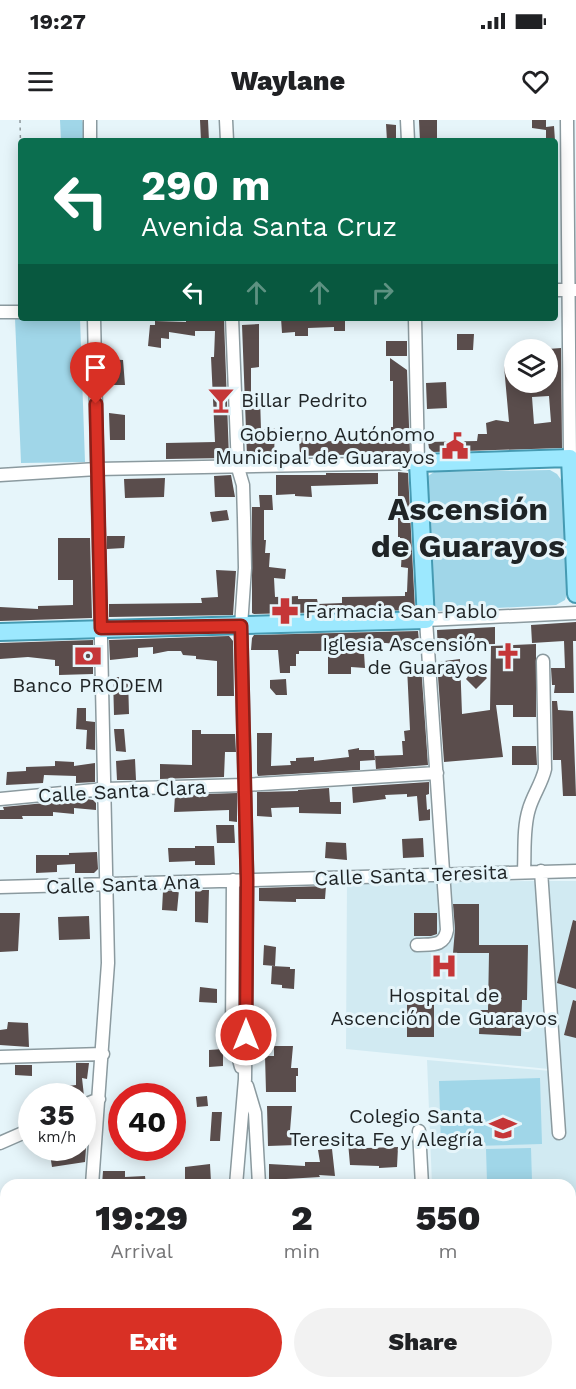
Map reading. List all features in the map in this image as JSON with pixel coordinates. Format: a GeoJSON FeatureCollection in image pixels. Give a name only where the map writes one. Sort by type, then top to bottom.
{"type":"FeatureCollection","features":[{"type":"Feature","properties":{"kind":"main road"},"geometry":{"type":"LineString","coordinates":[[0,632],[426,620],[418,463],[573,458],[576,594]]}},
{"type":"Feature","properties":{"kind":"street"},"geometry":{"type":"LineString","coordinates":[[90,120],[90,138]]}},
{"type":"Feature","properties":{"kind":"street"},"geometry":{"type":"LineString","coordinates":[[226,120],[227,138]]}},
{"type":"Feature","properties":{"kind":"street"},"geometry":{"type":"LineString","coordinates":[[407,120],[408,138]]}},
{"type":"Feature","properties":{"kind":"street"},"geometry":{"type":"LineString","coordinates":[[567,120],[572,290],[573,458]]}},
{"type":"Feature","properties":{"kind":"street"},"geometry":{"type":"LineString","coordinates":[[0,312],[18,312]]}},
{"type":"Feature","properties":{"kind":"street"},"geometry":{"type":"LineString","coordinates":[[92,1179],[108,963],[94,321]]}},
{"type":"Feature","properties":{"kind":"street"},"geometry":{"type":"LineString","coordinates":[[232,321],[238,468],[243,485],[244,507],[241,626],[247,880],[245,1079],[237,1179]]}},
{"type":"Feature","properties":{"kind":"street"},"geometry":{"type":"LineString","coordinates":[[0,475],[98,469],[418,463],[415,321]]}},
{"type":"Feature","properties":{"kind":"street"},"geometry":{"type":"LineString","coordinates":[[417,945],[439,944],[446,936],[426,620],[576,613]]}},
{"type":"Feature","properties":{"kind":"street"},"geometry":{"type":"LineString","coordinates":[[525,871],[526,822],[529,808],[545,769],[543,661]]}},
{"type":"Feature","properties":{"kind":"street","name":"Calle Santa Clara"},"geometry":{"type":"LineString","coordinates":[[0,799],[105,789],[244,785],[437,773]]}},
{"type":"Feature","properties":{"kind":"street"},"geometry":{"type":"LineString","coordinates":[[541,871],[560,1133]]}},
{"type":"Feature","properties":{"kind":"street","name":"Calle Santa Teresita"},"geometry":{"type":"LineString","coordinates":[[247,880],[576,871]]}},
{"type":"Feature","properties":{"kind":"street"},"geometry":{"type":"LineString","coordinates":[[233,880],[232,1033],[255,1113],[259,1179]]}},
{"type":"Feature","properties":{"kind":"street","name":"Calle Santa Ana"},"geometry":{"type":"LineString","coordinates":[[0,887],[247,880]]}},
{"type":"Feature","properties":{"kind":"street"},"geometry":{"type":"LineString","coordinates":[[0,1057],[103,1054]]}},
{"type":"Feature","properties":{"kind":"street"},"geometry":{"type":"LineString","coordinates":[[419,1131],[422,1179]]}},
{"type":"Feature","properties":{"kind":"street"},"geometry":{"type":"LineString","coordinates":[[0,1143],[18,1135]]}},
{"type":"Feature","properties":{"kind":"path"},"geometry":{"type":"LineString","coordinates":[[20,120],[20,138]]}},
{"type":"Feature","properties":{"kind":"shaded area"},"geometry":{"type":"Polygon","coordinates":[[[60,120],[82,120],[88,138],[61,138],[60,120]]]}},
{"type":"Feature","properties":{"kind":"shaded area"},"geometry":{"type":"Polygon","coordinates":[[[15,318],[18,318],[18,321],[80,321],[85,462],[21,463],[15,318]]]}},
{"type":"Feature","properties":{"kind":"shaded area"},"geometry":{"type":"Polygon","coordinates":[[[550,470],[557,474],[564,484],[569,586],[565,600],[556,605],[439,611],[434,608],[424,484],[428,476],[434,472],[550,470]]]}},
{"type":"Feature","properties":{"kind":"shaded area","name":"Hospital de Ascención de Guarayos"},"geometry":{"type":"Polygon","coordinates":[[[536,881],[549,1069],[346,1049],[347,882],[536,881]]]}},
{"type":"Feature","properties":{"kind":"shaded area","name":"Colegio Santa Teresita Fe y Alegría"},"geometry":{"type":"Polygon","coordinates":[[[544,881],[576,881],[576,1179],[432,1179],[427,1060],[551,1071],[544,881]]]}},
{"type":"Feature","properties":{"kind":"shaded area"},"geometry":{"type":"Polygon","coordinates":[[[540,1078],[542,1144],[441,1147],[439,1081],[540,1078]]]}},
{"type":"Feature","properties":{"kind":"shaded area"},"geometry":{"type":"Polygon","coordinates":[[[531,1148],[532,1179],[487,1179],[486,1149],[531,1148]]]}},
{"type":"Feature","properties":{"kind":"building"},"geometry":{"type":"Polygon","coordinates":[[[200,120],[208,120],[209,138],[201,138],[200,120]]]}},
{"type":"Feature","properties":{"kind":"building"},"geometry":{"type":"Polygon","coordinates":[[[419,120],[437,120],[437,138],[420,138],[419,120]]]}},
{"type":"Feature","properties":{"kind":"building"},"geometry":{"type":"Polygon","coordinates":[[[532,120],[546,120],[546,130],[532,128],[532,120]]]}},
{"type":"Feature","properties":{"kind":"building"},"geometry":{"type":"Polygon","coordinates":[[[386,124],[396,125],[396,138],[387,138],[386,124]]]}},
{"type":"Feature","properties":{"kind":"building"},"geometry":{"type":"Polygon","coordinates":[[[554,126],[555,138],[546,138],[546,127],[554,126]]]}},
{"type":"Feature","properties":{"kind":"building"},"geometry":{"type":"Polygon","coordinates":[[[155,321],[224,321],[229,458],[166,459],[166,443],[215,442],[211,357],[214,357],[215,331],[195,331],[195,336],[169,332],[169,339],[161,338],[161,348],[148,346],[150,325],[155,325],[155,321]]]}},
{"type":"Feature","properties":{"kind":"building"},"geometry":{"type":"Polygon","coordinates":[[[281,321],[345,321],[345,331],[334,331],[334,327],[308,328],[308,336],[295,336],[295,332],[282,333],[281,321]]]}},
{"type":"Feature","properties":{"kind":"building"},"geometry":{"type":"Polygon","coordinates":[[[259,324],[259,367],[251,368],[251,397],[260,397],[261,430],[275,428],[274,456],[247,456],[242,325],[259,324]]]}},
{"type":"Feature","properties":{"kind":"building"},"geometry":{"type":"Polygon","coordinates":[[[457,334],[474,334],[473,350],[457,350],[457,334]]]}},
{"type":"Feature","properties":{"kind":"building"},"geometry":{"type":"Polygon","coordinates":[[[386,341],[407,341],[407,356],[386,356],[386,341]]]}},
{"type":"Feature","properties":{"kind":"building"},"geometry":{"type":"Polygon","coordinates":[[[558,348],[561,348],[562,448],[433,452],[429,448],[428,442],[477,441],[478,434],[487,434],[486,423],[496,420],[509,422],[506,393],[558,393],[558,348]],[[549,396],[532,397],[534,424],[551,422],[549,396]]]}},
{"type":"Feature","properties":{"kind":"building"},"geometry":{"type":"Polygon","coordinates":[[[390,358],[407,370],[410,453],[300,456],[299,438],[314,437],[314,442],[391,438],[393,381],[390,381],[390,358]]]}},
{"type":"Feature","properties":{"kind":"building"},"geometry":{"type":"Polygon","coordinates":[[[108,359],[123,360],[125,385],[108,385],[108,359]]]}},
{"type":"Feature","properties":{"kind":"building"},"geometry":{"type":"Polygon","coordinates":[[[446,382],[447,408],[427,409],[426,383],[446,382]]]}},
{"type":"Feature","properties":{"kind":"building"},"geometry":{"type":"Polygon","coordinates":[[[109,413],[125,415],[125,440],[110,440],[109,413]]]}},
{"type":"Feature","properties":{"kind":"building"},"geometry":{"type":"Polygon","coordinates":[[[398,472],[408,473],[415,610],[252,613],[252,507],[260,507],[259,495],[272,495],[273,510],[264,510],[265,553],[270,553],[269,567],[286,569],[285,579],[274,578],[275,597],[298,596],[298,599],[317,599],[318,604],[342,603],[342,597],[405,596],[408,568],[401,567],[402,550],[400,550],[400,537],[398,537],[398,472]]]}},
{"type":"Feature","properties":{"kind":"building"},"geometry":{"type":"Polygon","coordinates":[[[326,473],[378,473],[378,484],[311,486],[312,497],[295,496],[295,494],[276,495],[276,475],[326,475],[326,473]]]}},
{"type":"Feature","properties":{"kind":"building"},"geometry":{"type":"Polygon","coordinates":[[[231,475],[235,497],[215,497],[214,476],[231,475]]]}},
{"type":"Feature","properties":{"kind":"building"},"geometry":{"type":"Polygon","coordinates":[[[165,478],[164,497],[125,498],[124,479],[165,478]]]}},
{"type":"Feature","properties":{"kind":"building"},"geometry":{"type":"Polygon","coordinates":[[[227,510],[229,520],[212,522],[210,512],[227,510]]]}},
{"type":"Feature","properties":{"kind":"building"},"geometry":{"type":"Polygon","coordinates":[[[107,536],[125,536],[124,548],[107,549],[107,536]]]}},
{"type":"Feature","properties":{"kind":"building"},"geometry":{"type":"Polygon","coordinates":[[[58,538],[90,538],[92,618],[0,621],[0,607],[38,609],[38,606],[73,605],[73,580],[58,580],[58,538]]]}},
{"type":"Feature","properties":{"kind":"building"},"geometry":{"type":"Polygon","coordinates":[[[216,570],[236,571],[233,615],[109,617],[109,604],[202,603],[201,598],[218,597],[216,570]]]}},
{"type":"Feature","properties":{"kind":"building"},"geometry":{"type":"Polygon","coordinates":[[[576,622],[576,641],[573,641],[574,693],[554,693],[555,685],[552,685],[551,668],[565,668],[564,641],[532,643],[531,625],[576,622]]]}},
{"type":"Feature","properties":{"kind":"building"},"geometry":{"type":"Polygon","coordinates":[[[495,627],[495,644],[460,645],[460,652],[438,652],[437,630],[495,627]]]}},
{"type":"Feature","properties":{"kind":"building"},"geometry":{"type":"Polygon","coordinates":[[[418,631],[420,652],[408,652],[409,645],[374,642],[374,653],[364,653],[365,668],[351,667],[351,674],[328,674],[328,651],[299,651],[299,654],[296,654],[296,666],[290,666],[290,673],[280,673],[278,650],[251,650],[254,635],[418,631]]]}},
{"type":"Feature","properties":{"kind":"building"},"geometry":{"type":"Polygon","coordinates":[[[229,636],[233,641],[234,696],[217,696],[217,661],[196,659],[196,656],[183,655],[181,651],[153,654],[153,647],[138,648],[138,657],[110,660],[109,640],[229,636]]]}},
{"type":"Feature","properties":{"kind":"building"},"geometry":{"type":"Polygon","coordinates":[[[93,640],[93,674],[59,675],[59,666],[55,666],[55,660],[28,657],[0,659],[0,643],[93,640]]]}},
{"type":"Feature","properties":{"kind":"building"},"geometry":{"type":"Polygon","coordinates":[[[536,644],[536,717],[513,717],[513,705],[496,705],[503,757],[444,762],[437,662],[460,659],[462,714],[490,710],[491,646],[536,644]]]}},
{"type":"Feature","properties":{"kind":"building"},"geometry":{"type":"Polygon","coordinates":[[[421,665],[428,765],[376,769],[375,756],[403,755],[404,731],[410,730],[407,667],[421,665]]]}},
{"type":"Feature","properties":{"kind":"building"},"geometry":{"type":"Polygon","coordinates":[[[475,667],[487,678],[476,689],[466,679],[475,667]]]}},
{"type":"Feature","properties":{"kind":"building"},"geometry":{"type":"Polygon","coordinates":[[[113,677],[128,677],[129,714],[114,715],[113,677]]]}},
{"type":"Feature","properties":{"kind":"building"},"geometry":{"type":"Polygon","coordinates":[[[286,679],[287,695],[276,695],[270,688],[270,680],[286,679]]]}},
{"type":"Feature","properties":{"kind":"building"},"geometry":{"type":"Polygon","coordinates":[[[552,701],[557,701],[558,710],[573,711],[576,796],[563,796],[561,760],[553,760],[552,701]]]}},
{"type":"Feature","properties":{"kind":"building"},"geometry":{"type":"Polygon","coordinates":[[[77,708],[86,708],[86,721],[95,722],[95,750],[86,749],[87,730],[76,729],[77,708]]]}},
{"type":"Feature","properties":{"kind":"building"},"geometry":{"type":"Polygon","coordinates":[[[114,729],[124,729],[126,752],[116,751],[114,729]]]}},
{"type":"Feature","properties":{"kind":"building"},"geometry":{"type":"Polygon","coordinates":[[[192,730],[201,730],[201,734],[235,734],[236,752],[225,752],[224,777],[160,779],[160,764],[192,765],[192,730]]]}},
{"type":"Feature","properties":{"kind":"building"},"geometry":{"type":"Polygon","coordinates":[[[257,733],[272,733],[271,766],[291,765],[290,761],[296,761],[296,758],[314,757],[314,761],[349,757],[348,750],[359,748],[359,750],[374,750],[375,760],[360,761],[360,770],[258,776],[257,733]]]}},
{"type":"Feature","properties":{"kind":"building"},"geometry":{"type":"Polygon","coordinates":[[[512,746],[536,746],[537,765],[512,765],[512,746]]]}},
{"type":"Feature","properties":{"kind":"building"},"geometry":{"type":"Polygon","coordinates":[[[135,759],[136,780],[117,780],[116,761],[135,759]]]}},
{"type":"Feature","properties":{"kind":"building"},"geometry":{"type":"Polygon","coordinates":[[[55,761],[74,762],[74,766],[95,763],[95,782],[76,783],[76,776],[44,775],[43,783],[6,785],[7,772],[26,771],[26,767],[55,766],[55,761]]]}},
{"type":"Feature","properties":{"kind":"building"},"geometry":{"type":"Polygon","coordinates":[[[429,782],[429,794],[426,795],[430,820],[419,821],[417,796],[385,795],[386,799],[353,803],[352,787],[429,782]]]}},
{"type":"Feature","properties":{"kind":"building"},"geometry":{"type":"Polygon","coordinates":[[[329,788],[330,802],[341,802],[341,814],[299,813],[299,807],[271,808],[272,817],[257,816],[257,792],[329,788]]]}},
{"type":"Feature","properties":{"kind":"building"},"geometry":{"type":"Polygon","coordinates":[[[237,793],[237,822],[229,821],[229,810],[174,812],[175,795],[237,793]]]}},
{"type":"Feature","properties":{"kind":"building"},"geometry":{"type":"Polygon","coordinates":[[[87,799],[96,803],[96,810],[74,808],[74,814],[53,812],[53,816],[0,819],[0,810],[4,810],[3,807],[87,799]]]}},
{"type":"Feature","properties":{"kind":"building"},"geometry":{"type":"Polygon","coordinates":[[[216,825],[234,825],[235,843],[217,843],[216,825]]]}},
{"type":"Feature","properties":{"kind":"building"},"geometry":{"type":"Polygon","coordinates":[[[423,838],[424,857],[403,858],[402,839],[423,838]]]}},
{"type":"Feature","properties":{"kind":"building"},"geometry":{"type":"Polygon","coordinates":[[[326,842],[346,843],[347,860],[325,858],[326,842]]]}},
{"type":"Feature","properties":{"kind":"building"},"geometry":{"type":"Polygon","coordinates":[[[195,846],[214,846],[215,865],[195,865],[195,861],[169,862],[168,848],[195,848],[195,846]]]}},
{"type":"Feature","properties":{"kind":"building"},"geometry":{"type":"Polygon","coordinates":[[[97,852],[98,869],[94,873],[75,873],[75,864],[57,865],[57,872],[36,873],[36,855],[97,852]]]}},
{"type":"Feature","properties":{"kind":"building"},"geometry":{"type":"Polygon","coordinates":[[[326,886],[325,899],[296,899],[296,902],[259,901],[259,888],[326,886]]]}},
{"type":"Feature","properties":{"kind":"building"},"geometry":{"type":"Polygon","coordinates":[[[179,890],[177,911],[162,910],[163,891],[179,890]]]}},
{"type":"Feature","properties":{"kind":"building"},"geometry":{"type":"Polygon","coordinates":[[[195,890],[209,890],[208,923],[195,922],[195,890]]]}},
{"type":"Feature","properties":{"kind":"building"},"geometry":{"type":"Polygon","coordinates":[[[453,904],[479,904],[479,945],[528,945],[527,1000],[522,1000],[521,1036],[479,1034],[480,1010],[488,1010],[489,953],[453,953],[455,929],[453,904]]]}},
{"type":"Feature","properties":{"kind":"building"},"geometry":{"type":"Polygon","coordinates":[[[0,913],[20,913],[18,951],[0,952],[0,913]]]}},
{"type":"Feature","properties":{"kind":"building"},"geometry":{"type":"Polygon","coordinates":[[[414,913],[437,913],[437,934],[414,936],[414,913]]]}},
{"type":"Feature","properties":{"kind":"building"},"geometry":{"type":"Polygon","coordinates":[[[89,916],[90,939],[59,940],[58,917],[89,916]]]}},
{"type":"Feature","properties":{"kind":"building"},"geometry":{"type":"Polygon","coordinates":[[[573,920],[576,921],[576,989],[557,983],[573,920]]]}},
{"type":"Feature","properties":{"kind":"building"},"geometry":{"type":"Polygon","coordinates":[[[264,945],[276,947],[275,966],[263,965],[264,945]]]}},
{"type":"Feature","properties":{"kind":"building"},"geometry":{"type":"Polygon","coordinates":[[[272,966],[295,969],[294,989],[271,984],[272,966]]]}},
{"type":"Feature","properties":{"kind":"building"},"geometry":{"type":"Polygon","coordinates":[[[200,987],[217,989],[217,1003],[199,1002],[200,987]]]}},
{"type":"Feature","properties":{"kind":"building"},"geometry":{"type":"Polygon","coordinates":[[[573,1000],[576,1001],[576,1038],[564,1035],[573,1000]]]}},
{"type":"Feature","properties":{"kind":"building"},"geometry":{"type":"Polygon","coordinates":[[[407,1002],[434,1002],[434,1037],[407,1037],[407,1002]]]}},
{"type":"Feature","properties":{"kind":"building"},"geometry":{"type":"Polygon","coordinates":[[[8,1022],[28,1023],[29,1047],[0,1045],[0,1030],[7,1029],[8,1022]]]}},
{"type":"Feature","properties":{"kind":"building"},"geometry":{"type":"Polygon","coordinates":[[[274,1046],[293,1046],[291,1068],[298,1068],[296,1092],[266,1092],[265,1056],[274,1056],[274,1046]]]}},
{"type":"Feature","properties":{"kind":"building"},"geometry":{"type":"Polygon","coordinates":[[[223,1049],[223,1066],[209,1067],[209,1050],[223,1049]]]}},
{"type":"Feature","properties":{"kind":"building"},"geometry":{"type":"Polygon","coordinates":[[[76,1063],[89,1063],[87,1079],[82,1078],[83,1083],[76,1083],[76,1063]]]}},
{"type":"Feature","properties":{"kind":"building"},"geometry":{"type":"Polygon","coordinates":[[[15,1065],[32,1065],[32,1076],[15,1075],[15,1065]]]}},
{"type":"Feature","properties":{"kind":"building"},"geometry":{"type":"Polygon","coordinates":[[[207,1096],[208,1106],[197,1107],[196,1097],[207,1096]]]}},
{"type":"Feature","properties":{"kind":"building"},"geometry":{"type":"Polygon","coordinates":[[[267,1106],[292,1106],[290,1131],[298,1131],[297,1145],[268,1146],[267,1106]]]}},
{"type":"Feature","properties":{"kind":"building"},"geometry":{"type":"Polygon","coordinates":[[[212,1112],[222,1112],[220,1141],[210,1141],[212,1112]]]}},
{"type":"Feature","properties":{"kind":"building"},"geometry":{"type":"Polygon","coordinates":[[[366,1141],[366,1148],[398,1147],[397,1167],[350,1165],[348,1142],[366,1141]]]}},
{"type":"Feature","properties":{"kind":"building"},"geometry":{"type":"Polygon","coordinates":[[[332,1149],[335,1176],[269,1179],[269,1164],[305,1166],[305,1162],[320,1162],[318,1150],[332,1149]]]}},
{"type":"Feature","properties":{"kind":"building"},"geometry":{"type":"Polygon","coordinates":[[[51,1161],[85,1161],[85,1162],[52,1167],[51,1161]]]}},
{"type":"Feature","properties":{"kind":"building"},"geometry":{"type":"Polygon","coordinates":[[[210,1164],[211,1179],[185,1179],[185,1167],[210,1164]]]}},
{"type":"Feature","properties":{"kind":"building"},"geometry":{"type":"Polygon","coordinates":[[[103,1171],[125,1171],[125,1177],[145,1176],[145,1179],[102,1179],[103,1171]]]}},
{"type":"Feature","properties":{"kind":"place","name":"Billar Pedrito"},"geometry":{"type":"Point","coordinates":[221,400]}},
{"type":"Feature","properties":{"kind":"place","name":"Gobierno Autónomo Municipal de Guarayos"},"geometry":{"type":"Point","coordinates":[455,446]}},
{"type":"Feature","properties":{"kind":"place","name":"Farmacia San Pablo"},"geometry":{"type":"Point","coordinates":[285,611]}},
{"type":"Feature","properties":{"kind":"place","name":"Banco PRODEM"},"geometry":{"type":"Point","coordinates":[88,656]}},
{"type":"Feature","properties":{"kind":"place","name":"Iglesia Ascensión de Guarayos"},"geometry":{"type":"Point","coordinates":[508,656]}},
{"type":"Feature","properties":{"kind":"place","name":"Hospital de Ascención de Guarayos"},"geometry":{"type":"Point","coordinates":[444,966]}},
{"type":"Feature","properties":{"kind":"place","name":"Colegio Santa Teresita Fe y Alegría"},"geometry":{"type":"Point","coordinates":[503,1128]}},
{"type":"Feature","properties":{"kind":"district","name":"Ascensión de Guarayos"},"geometry":{"type":"Point","coordinates":[468,528]}},
{"type":"Feature","properties":{"kind":"route"},"geometry":{"type":"LineString","coordinates":[[96,404],[101,628],[241,626],[247,880],[246,1035]]}}]}
